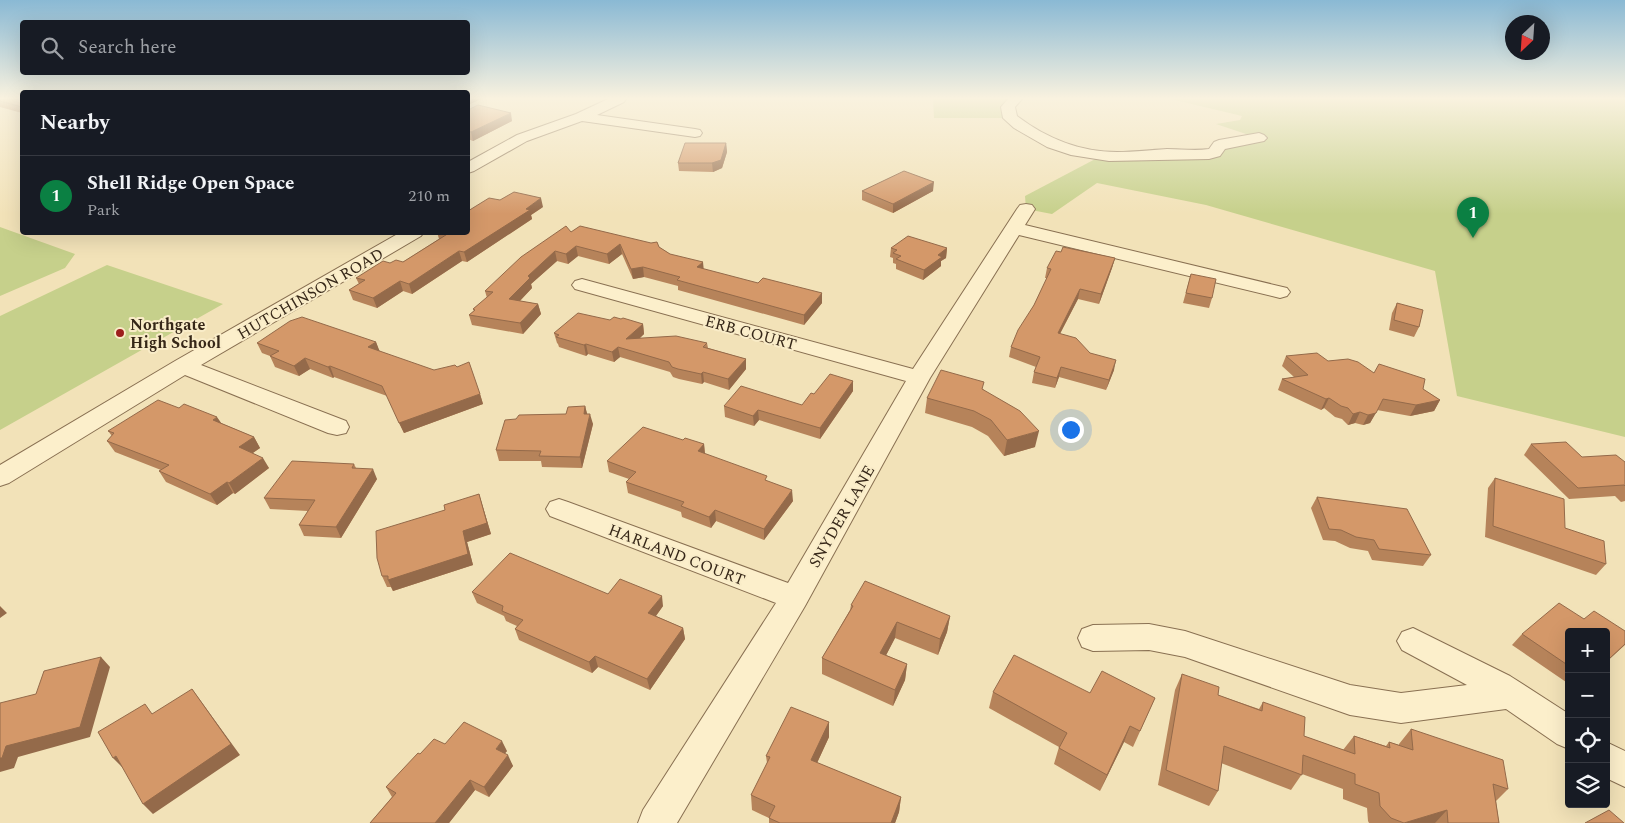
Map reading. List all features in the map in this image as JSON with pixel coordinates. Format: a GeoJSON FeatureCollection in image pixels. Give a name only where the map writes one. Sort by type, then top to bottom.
{"type":"FeatureCollection","features":[{"type":"Feature","properties":{"kind":"street"},"geometry":{"type":"LineString","coordinates":[[470,167],[524,137]]}},
{"type":"Feature","properties":{"kind":"street"},"geometry":{"type":"LineString","coordinates":[[1041,137],[1072,150],[1101,156],[1170,154],[1201,156],[1215,153],[1219,145],[1259,138]]}},
{"type":"Feature","properties":{"kind":"street","name":"SNYDER LANE"},"geometry":{"type":"LineString","coordinates":[[656,823],[794,598],[919,378],[1020,219],[1280,292]]}},
{"type":"Feature","properties":{"kind":"street","name":"HUTCHINSON ROAD"},"geometry":{"type":"LineString","coordinates":[[0,477],[183,366],[409,235]]}},
{"type":"Feature","properties":{"kind":"street","name":"ERB COURT"},"geometry":{"type":"LineString","coordinates":[[582,285],[919,378]]}},
{"type":"Feature","properties":{"kind":"street"},"geometry":{"type":"LineString","coordinates":[[183,366],[337,427]]}},
{"type":"Feature","properties":{"kind":"street","name":"HARLAND COURT"},"geometry":{"type":"LineString","coordinates":[[559,509],[794,598]]}},
{"type":"Feature","properties":{"kind":"street"},"geometry":{"type":"LineString","coordinates":[[1093,638],[1149,637],[1184,644],[1350,700],[1401,708],[1511,694]]}},
{"type":"Feature","properties":{"kind":"street"},"geometry":{"type":"LineString","coordinates":[[1413,641],[1511,694],[1565,730]]}},
{"type":"Feature","properties":{"kind":"street"},"geometry":{"type":"LineString","coordinates":[[1610,761],[1625,770]]}},
{"type":"Feature","properties":{"kind":"green space"},"geometry":{"type":"Polygon","coordinates":[[[1256,137],[1625,137],[1625,437],[1457,396],[1435,271],[1206,205],[1097,183],[1052,214],[1026,209],[1025,196],[1101,156],[1201,156],[1219,145],[1258,138],[1256,137]]]}},
{"type":"Feature","properties":{"kind":"green space"},"geometry":{"type":"Polygon","coordinates":[[[0,227],[75,254],[65,268],[0,296],[0,227]]]}},
{"type":"Feature","properties":{"kind":"green space"},"geometry":{"type":"Polygon","coordinates":[[[107,265],[223,304],[0,430],[0,316],[107,265]]]}},
{"type":"Feature","properties":{"kind":"building"},"geometry":{"type":"Polygon","coordinates":[[[685,143],[726,143],[721,160],[712,163],[678,163],[685,143]]]}},
{"type":"Feature","properties":{"kind":"building"},"geometry":{"type":"Polygon","coordinates":[[[904,171],[934,182],[893,204],[862,191],[904,171]]]}},
{"type":"Feature","properties":{"kind":"building"},"geometry":{"type":"Polygon","coordinates":[[[514,192],[541,198],[526,209],[530,210],[464,252],[459,251],[409,284],[400,281],[373,298],[349,290],[365,280],[356,278],[383,261],[390,263],[396,260],[403,262],[446,235],[470,235],[470,210],[489,198],[500,200],[514,192]]]}},
{"type":"Feature","properties":{"kind":"building"},"geometry":{"type":"Polygon","coordinates":[[[566,226],[571,232],[580,226],[651,243],[657,242],[659,247],[670,254],[703,262],[697,267],[758,283],[763,278],[822,293],[804,315],[677,280],[680,277],[643,267],[631,269],[620,244],[607,254],[576,246],[566,254],[555,251],[528,276],[530,278],[509,299],[538,304],[520,323],[469,315],[475,310],[473,309],[493,292],[485,291],[521,257],[566,226]]]}},
{"type":"Feature","properties":{"kind":"building"},"geometry":{"type":"Polygon","coordinates":[[[908,236],[947,248],[938,255],[942,257],[924,270],[896,259],[901,256],[893,253],[897,250],[891,248],[908,236]]]}},
{"type":"Feature","properties":{"kind":"building"},"geometry":{"type":"Polygon","coordinates":[[[1063,247],[1115,258],[1101,294],[1080,289],[1058,333],[1076,338],[1090,353],[1116,360],[1109,380],[1061,367],[1057,378],[1034,372],[1040,357],[1011,347],[1018,330],[1034,305],[1051,269],[1047,268],[1056,251],[1061,252],[1063,247]]]}},
{"type":"Feature","properties":{"kind":"building"},"geometry":{"type":"Polygon","coordinates":[[[1191,274],[1216,279],[1212,298],[1186,293],[1191,274]]]}},
{"type":"Feature","properties":{"kind":"building"},"geometry":{"type":"Polygon","coordinates":[[[1397,303],[1423,310],[1419,327],[1394,320],[1397,303]]]}},
{"type":"Feature","properties":{"kind":"building"},"geometry":{"type":"Polygon","coordinates":[[[578,313],[610,320],[614,317],[623,318],[643,324],[626,339],[676,336],[707,343],[703,347],[746,359],[728,379],[703,372],[701,374],[678,369],[672,367],[669,362],[618,347],[612,352],[556,337],[559,335],[554,333],[578,313]]]}},
{"type":"Feature","properties":{"kind":"building"},"geometry":{"type":"Polygon","coordinates":[[[302,317],[376,342],[368,347],[434,370],[455,365],[457,367],[469,362],[480,394],[399,423],[382,386],[305,358],[294,366],[270,356],[279,351],[257,343],[290,321],[302,317]]]}},
{"type":"Feature","properties":{"kind":"building"},"geometry":{"type":"Polygon","coordinates":[[[1317,353],[1328,361],[1348,359],[1358,362],[1374,373],[1379,364],[1425,379],[1423,389],[1440,400],[1416,405],[1383,399],[1376,413],[1368,415],[1360,412],[1353,414],[1348,408],[1329,398],[1326,399],[1282,379],[1308,375],[1286,356],[1317,353]]]}},
{"type":"Feature","properties":{"kind":"building"},"geometry":{"type":"Polygon","coordinates":[[[941,370],[984,382],[982,389],[1020,411],[1039,431],[1007,440],[991,420],[974,411],[927,398],[941,370]]]}},
{"type":"Feature","properties":{"kind":"building"},"geometry":{"type":"Polygon","coordinates":[[[830,374],[853,381],[820,428],[758,410],[753,416],[724,406],[741,386],[802,405],[811,393],[814,394],[830,374]]]}},
{"type":"Feature","properties":{"kind":"building"},"geometry":{"type":"Polygon","coordinates":[[[158,400],[179,408],[184,404],[217,417],[213,420],[254,437],[239,447],[263,458],[229,483],[227,482],[210,494],[159,471],[169,465],[107,441],[114,433],[108,431],[158,400]]]}},
{"type":"Feature","properties":{"kind":"building"},"geometry":{"type":"Polygon","coordinates":[[[585,406],[584,414],[590,414],[580,457],[539,456],[541,451],[496,450],[505,420],[516,419],[519,415],[566,414],[568,407],[585,406]]]}},
{"type":"Feature","properties":{"kind":"building"},"geometry":{"type":"Polygon","coordinates":[[[643,427],[683,440],[685,438],[704,444],[698,451],[767,476],[765,480],[792,490],[764,529],[715,510],[709,517],[681,506],[684,502],[626,482],[636,472],[607,461],[643,427]]]}},
{"type":"Feature","properties":{"kind":"building"},"geometry":{"type":"Polygon","coordinates":[[[1566,442],[1582,457],[1616,455],[1625,462],[1625,486],[1578,488],[1531,444],[1566,442]]]}},
{"type":"Feature","properties":{"kind":"building"},"geometry":{"type":"Polygon","coordinates":[[[292,461],[354,464],[352,468],[373,469],[336,527],[299,525],[315,500],[264,498],[292,461]]]}},
{"type":"Feature","properties":{"kind":"building"},"geometry":{"type":"Polygon","coordinates":[[[1495,478],[1564,499],[1565,528],[1604,541],[1606,564],[1493,526],[1495,478]]]}},
{"type":"Feature","properties":{"kind":"building"},"geometry":{"type":"Polygon","coordinates":[[[479,494],[487,523],[463,531],[468,554],[388,580],[388,576],[382,576],[377,558],[376,531],[445,510],[444,505],[479,494]]]}},
{"type":"Feature","properties":{"kind":"building"},"geometry":{"type":"Polygon","coordinates":[[[1317,497],[1407,509],[1431,555],[1379,549],[1374,540],[1356,537],[1341,530],[1329,529],[1317,497]]]}},
{"type":"Feature","properties":{"kind":"building"},"geometry":{"type":"Polygon","coordinates":[[[510,553],[608,594],[620,579],[662,596],[648,613],[683,628],[647,679],[595,656],[589,662],[515,629],[523,620],[502,611],[503,606],[472,592],[510,553]]]}},
{"type":"Feature","properties":{"kind":"building"},"geometry":{"type":"Polygon","coordinates":[[[865,581],[950,616],[940,639],[897,622],[880,653],[907,664],[895,690],[822,658],[853,606],[851,605],[865,581]]]}},
{"type":"Feature","properties":{"kind":"building"},"geometry":{"type":"Polygon","coordinates":[[[1559,603],[1584,619],[1594,611],[1625,631],[1625,644],[1610,658],[1610,628],[1565,628],[1565,663],[1522,634],[1559,603]]]}},
{"type":"Feature","properties":{"kind":"building"},"geometry":{"type":"Polygon","coordinates":[[[1014,655],[1090,693],[1102,671],[1155,698],[1140,731],[1130,726],[1107,775],[1059,748],[1067,733],[993,692],[1014,655]]]}},
{"type":"Feature","properties":{"kind":"building"},"geometry":{"type":"Polygon","coordinates":[[[101,657],[80,727],[6,746],[2,758],[0,758],[0,703],[36,694],[44,671],[101,657]]]}},
{"type":"Feature","properties":{"kind":"building"},"geometry":{"type":"Polygon","coordinates":[[[1182,674],[1219,687],[1218,695],[1262,711],[1263,702],[1305,717],[1304,736],[1355,754],[1354,736],[1390,748],[1389,742],[1413,750],[1411,729],[1503,760],[1508,789],[1493,784],[1499,823],[1448,823],[1447,810],[1404,823],[1391,818],[1380,806],[1379,793],[1355,784],[1355,774],[1303,755],[1302,775],[1224,746],[1218,791],[1166,770],[1182,674]]]}},
{"type":"Feature","properties":{"kind":"building"},"geometry":{"type":"Polygon","coordinates":[[[192,689],[231,744],[143,804],[116,756],[113,758],[98,732],[145,704],[152,714],[192,689]]]}},
{"type":"Feature","properties":{"kind":"building"},"geometry":{"type":"Polygon","coordinates":[[[791,707],[829,722],[811,760],[901,797],[891,823],[780,823],[769,818],[775,806],[751,795],[770,757],[766,756],[791,707]]]}},
{"type":"Feature","properties":{"kind":"building"},"geometry":{"type":"Polygon","coordinates":[[[464,722],[502,741],[496,749],[508,755],[484,787],[470,780],[435,823],[370,823],[396,793],[386,787],[434,739],[445,744],[464,722]]]}},
{"type":"Feature","properties":{"kind":"building"},"geometry":{"type":"Polygon","coordinates":[[[1609,810],[1624,823],[1585,823],[1609,810]]]}},
{"type":"Feature","properties":{"kind":"place","name":"Shell Ridge Open Space"},"geometry":{"type":"Point","coordinates":[1473,238]}},
{"type":"Feature","properties":{"kind":"place","name":"Northgate High School"},"geometry":{"type":"Point","coordinates":[120,333]}}]}
